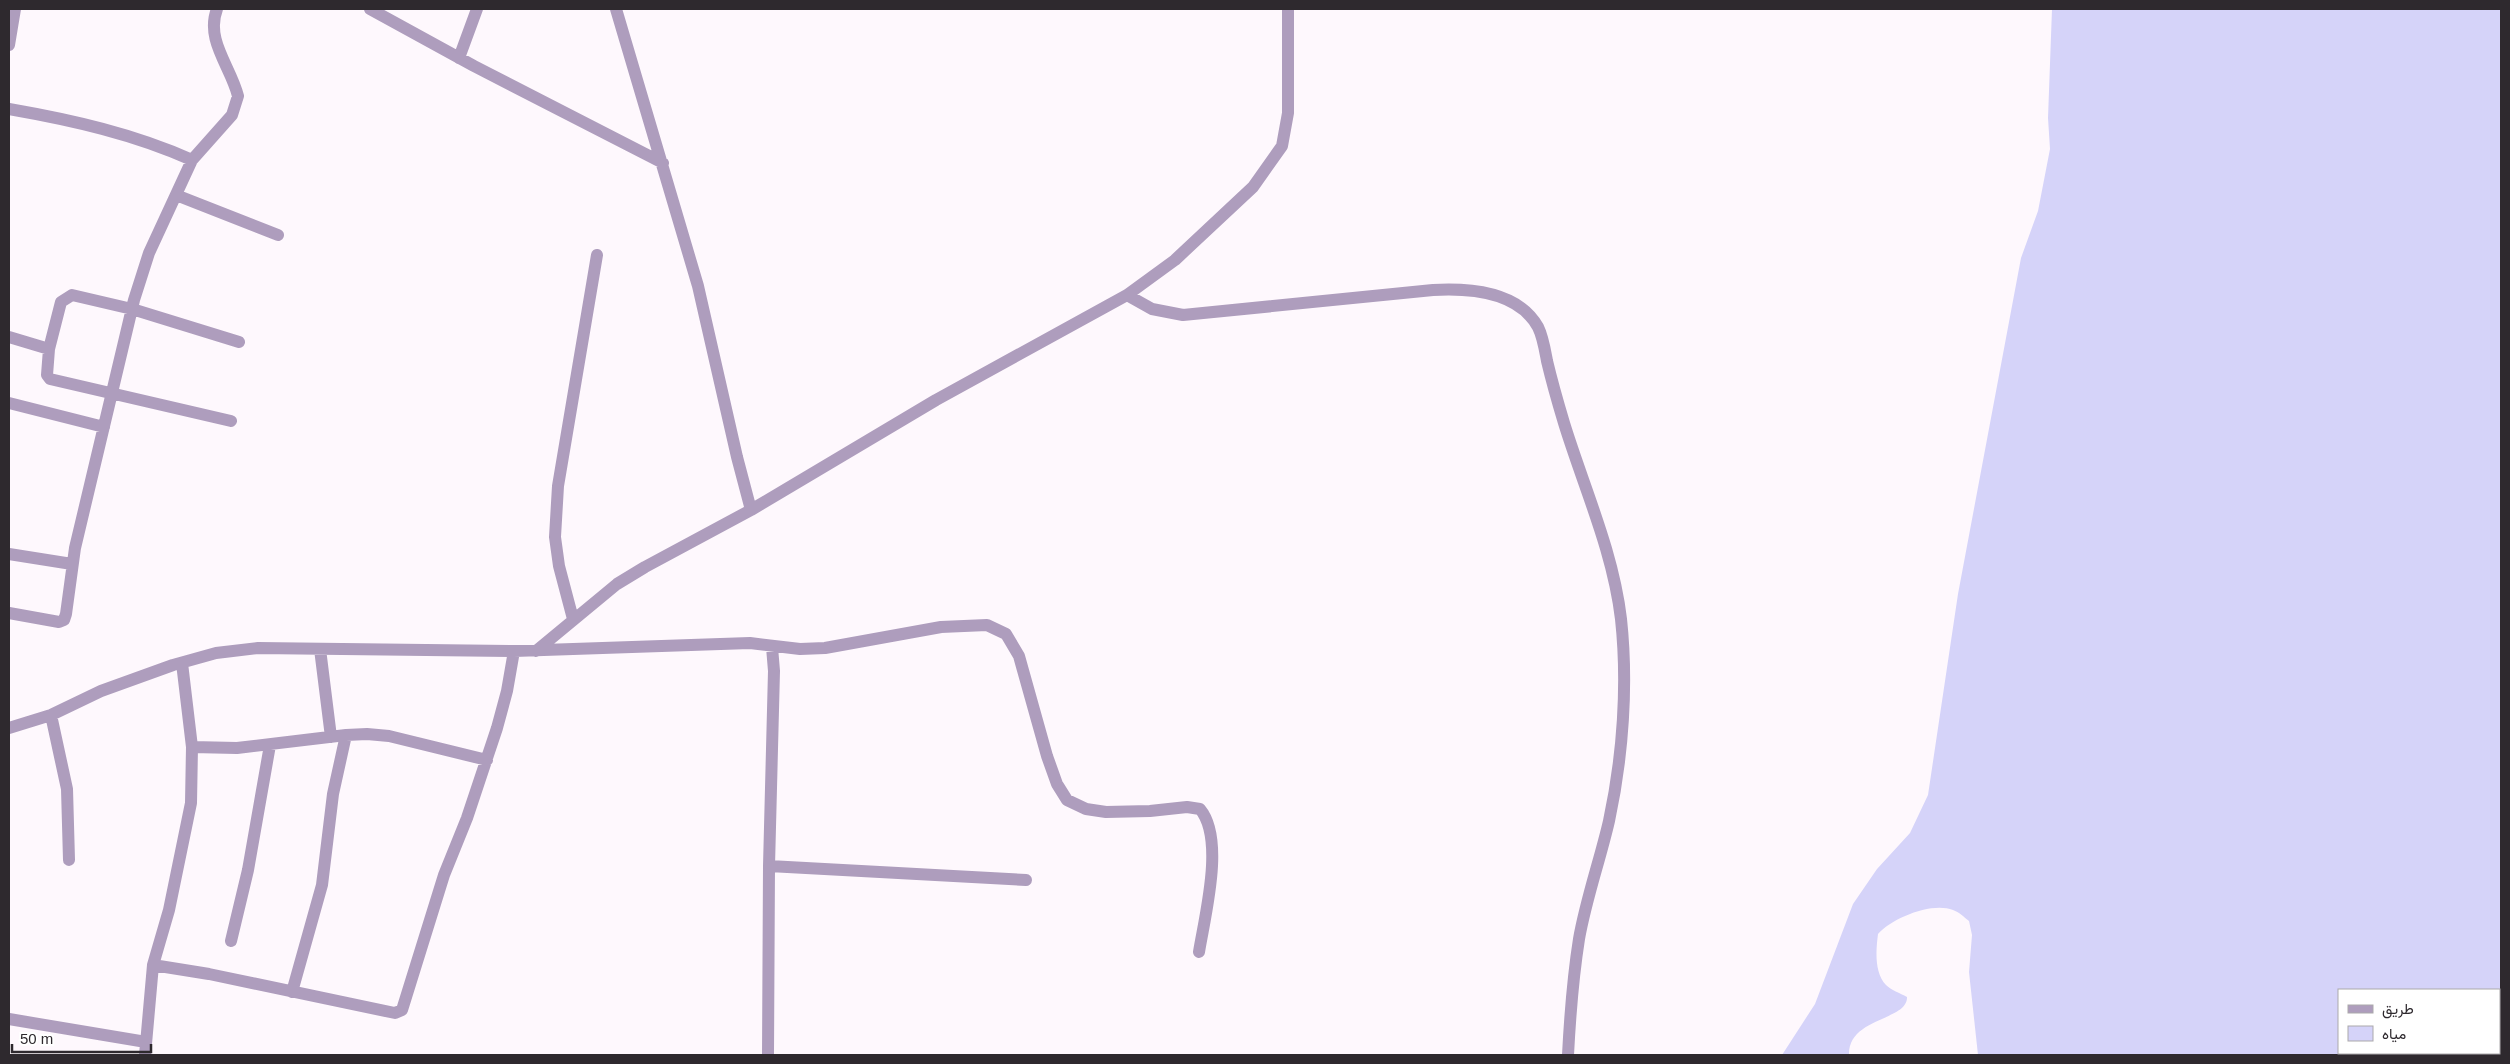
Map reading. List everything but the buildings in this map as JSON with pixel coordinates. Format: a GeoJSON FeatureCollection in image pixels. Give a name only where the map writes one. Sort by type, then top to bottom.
{"type":"FeatureCollection","features":[{"type":"Feature","properties":{"kind":"street"},"geometry":{"type":"LineString","coordinates":[[9,45],[15,9]]}},
{"type":"Feature","properties":{"kind":"street"},"geometry":{"type":"LineString","coordinates":[[9,613],[59,622],[64,620],[72,564],[132,310],[149,253],[192,160],[232,115],[238,96],[216,41],[213,28],[217,9]]}},
{"type":"Feature","properties":{"kind":"street"},"geometry":{"type":"LineString","coordinates":[[370,9],[459,58],[663,162]]}},
{"type":"Feature","properties":{"kind":"street"},"geometry":{"type":"LineString","coordinates":[[459,58],[477,9]]}},
{"type":"Feature","properties":{"kind":"street"},"geometry":{"type":"LineString","coordinates":[[616,9],[663,162],[698,286],[751,510]]}},
{"type":"Feature","properties":{"kind":"street"},"geometry":{"type":"LineString","coordinates":[[536,651],[616,584],[751,510],[936,400],[1127,295],[1176,260],[1253,187],[1282,146],[1288,113],[1288,9]]}},
{"type":"Feature","properties":{"kind":"street"},"geometry":{"type":"LineString","coordinates":[[9,109],[56,117],[111,131],[192,160]]}},
{"type":"Feature","properties":{"kind":"street"},"geometry":{"type":"LineString","coordinates":[[176,195],[278,235]]}},
{"type":"Feature","properties":{"kind":"street"},"geometry":{"type":"LineString","coordinates":[[574,619],[559,566],[555,537],[558,486],[597,255]]}},
{"type":"Feature","properties":{"kind":"street"},"geometry":{"type":"LineString","coordinates":[[1127,295],[1152,309],[1183,315],[1433,290],[1474,290],[1508,300],[1521,308],[1538,328],[1564,424],[1609,561],[1619,609],[1623,644],[1624,680],[1621,731],[1614,791],[1609,819],[1580,936],[1574,980],[1568,1055]]}},
{"type":"Feature","properties":{"kind":"street"},"geometry":{"type":"LineString","coordinates":[[231,420],[48,378],[50,349],[61,302],[66,297],[72,295],[132,310],[240,342]]}},
{"type":"Feature","properties":{"kind":"street"},"geometry":{"type":"LineString","coordinates":[[9,337],[50,349]]}},
{"type":"Feature","properties":{"kind":"street"},"geometry":{"type":"LineString","coordinates":[[9,403],[104,427]]}},
{"type":"Feature","properties":{"kind":"street"},"geometry":{"type":"LineString","coordinates":[[9,554],[72,564]]}},
{"type":"Feature","properties":{"kind":"street"},"geometry":{"type":"LineString","coordinates":[[9,728],[51,715],[101,692],[182,663],[216,653],[258,648],[536,651],[750,643],[772,646],[825,648],[898,634],[987,625],[1006,634],[1019,656],[1047,756],[1057,784],[1067,800],[1086,809],[1106,812],[1196,807],[1204,813],[1210,830],[1211,872],[1199,952]]}},
{"type":"Feature","properties":{"kind":"street"},"geometry":{"type":"LineString","coordinates":[[768,1055],[769,866],[774,672],[772,646]]}},
{"type":"Feature","properties":{"kind":"street"},"geometry":{"type":"LineString","coordinates":[[320,649],[332,737]]}},
{"type":"Feature","properties":{"kind":"street"},"geometry":{"type":"LineString","coordinates":[[153,965],[395,1013],[402,1010],[444,875],[487,760],[507,691],[514,651]]}},
{"type":"Feature","properties":{"kind":"street"},"geometry":{"type":"LineString","coordinates":[[145,1055],[153,965],[168,910],[191,803],[192,747],[182,663]]}},
{"type":"Feature","properties":{"kind":"street"},"geometry":{"type":"LineString","coordinates":[[51,715],[67,788],[69,860]]}},
{"type":"Feature","properties":{"kind":"street"},"geometry":{"type":"LineString","coordinates":[[192,747],[237,748],[346,735],[389,736],[487,760]]}},
{"type":"Feature","properties":{"kind":"street"},"geometry":{"type":"LineString","coordinates":[[292,992],[322,885],[334,794],[346,735]]}},
{"type":"Feature","properties":{"kind":"street"},"geometry":{"type":"LineString","coordinates":[[232,941],[248,870],[270,745]]}},
{"type":"Feature","properties":{"kind":"street"},"geometry":{"type":"LineString","coordinates":[[769,866],[1026,880]]}},
{"type":"Feature","properties":{"kind":"street"},"geometry":{"type":"LineString","coordinates":[[9,1019],[146,1042]]}},
{"type":"Feature","properties":{"kind":"water"},"geometry":{"type":"Polygon","coordinates":[[[2052,9],[2501,9],[2501,1055],[1978,1055],[1969,972],[1972,935],[1969,921],[1955,911],[1934,908],[1903,917],[1878,934],[1877,961],[1879,974],[1888,987],[1907,997],[1905,1005],[1898,1011],[1867,1026],[1858,1033],[1851,1043],[1849,1055],[1782,1055],[1815,1004],[1853,904],[1877,869],[1910,833],[1928,795],[1958,594],[2021,258],[2038,211],[2050,149],[2048,118],[2052,9]]]}}]}
